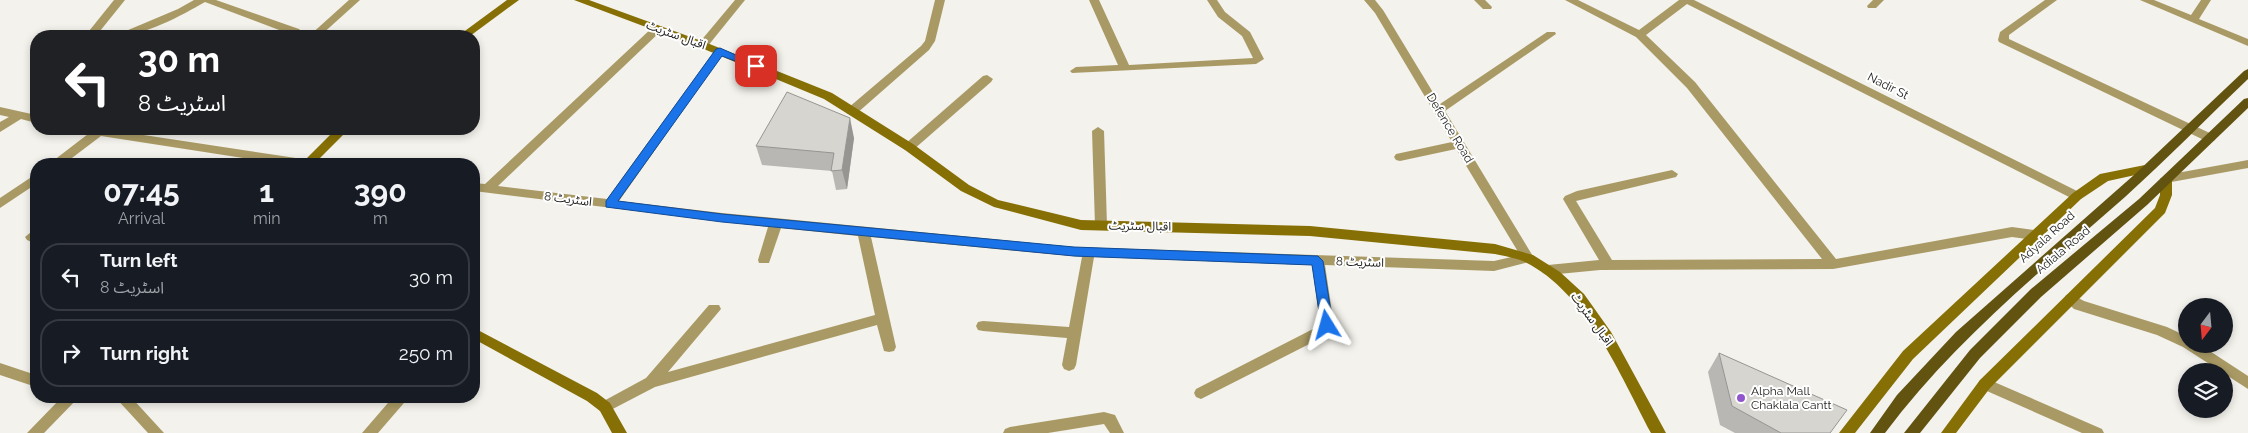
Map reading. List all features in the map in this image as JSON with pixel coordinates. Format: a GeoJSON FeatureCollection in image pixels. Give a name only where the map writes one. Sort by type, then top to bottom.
{"type":"FeatureCollection","features":[{"type":"Feature","properties":{"kind":"main road","name":"Adyala Road"},"geometry":{"type":"LineString","coordinates":[[1877,433],[1930,364],[2122,191],[2248,73]]}},
{"type":"Feature","properties":{"kind":"main road","name":"Adiala Road"},"geometry":{"type":"LineString","coordinates":[[1911,433],[1976,354],[2036,293],[2143,202],[2248,102]]}},
{"type":"Feature","properties":{"kind":"street"},"geometry":{"type":"LineString","coordinates":[[95,30],[120,0]]}},
{"type":"Feature","properties":{"kind":"street"},"geometry":{"type":"LineString","coordinates":[[134,30],[182,11],[201,0]]}},
{"type":"Feature","properties":{"kind":"street"},"geometry":{"type":"LineString","coordinates":[[208,0],[220,6],[292,30]]}},
{"type":"Feature","properties":{"kind":"street"},"geometry":{"type":"LineString","coordinates":[[321,30],[355,0]]}},
{"type":"Feature","properties":{"kind":"street"},"geometry":{"type":"LineString","coordinates":[[472,30],[514,0]]}},
{"type":"Feature","properties":{"kind":"street","name":"اقبال سٹریٹ"},"geometry":{"type":"LineString","coordinates":[[579,0],[720,51],[828,96],[909,148],[965,188],[994,203],[1081,224],[1310,231],[1495,249],[1528,258],[1548,270],[1579,298],[1606,336],[1659,433]]}},
{"type":"Feature","properties":{"kind":"street"},"geometry":{"type":"LineString","coordinates":[[703,45],[740,0]]}},
{"type":"Feature","properties":{"kind":"street"},"geometry":{"type":"LineString","coordinates":[[852,111],[925,48],[930,41],[940,0]]}},
{"type":"Feature","properties":{"kind":"street"},"geometry":{"type":"LineString","coordinates":[[1094,0],[1125,68]]}},
{"type":"Feature","properties":{"kind":"street"},"geometry":{"type":"LineString","coordinates":[[1076,71],[1258,60],[1250,39],[1244,31],[1216,11],[1212,0]]}},
{"type":"Feature","properties":{"kind":"street","name":"Defence Road"},"geometry":{"type":"LineString","coordinates":[[1369,0],[1379,12],[1528,258]]}},
{"type":"Feature","properties":{"kind":"street"},"geometry":{"type":"LineString","coordinates":[[1570,0],[1640,35],[1691,85],[1833,264]]}},
{"type":"Feature","properties":{"kind":"street"},"geometry":{"type":"LineString","coordinates":[[1640,35],[1686,0]]}},
{"type":"Feature","properties":{"kind":"street","name":"Nadir St"},"geometry":{"type":"LineString","coordinates":[[1686,0],[2078,196]]}},
{"type":"Feature","properties":{"kind":"street"},"geometry":{"type":"LineString","coordinates":[[2052,0],[2004,34],[2003,40],[2210,138]]}},
{"type":"Feature","properties":{"kind":"street"},"geometry":{"type":"LineString","coordinates":[[2145,0],[2248,43]]}},
{"type":"Feature","properties":{"kind":"street"},"geometry":{"type":"LineString","coordinates":[[2194,19],[2206,0]]}},
{"type":"Feature","properties":{"kind":"street"},"geometry":{"type":"LineString","coordinates":[[487,189],[658,28]]}},
{"type":"Feature","properties":{"kind":"street"},"geometry":{"type":"LineString","coordinates":[[1439,110],[1552,34]]}},
{"type":"Feature","properties":{"kind":"street"},"geometry":{"type":"LineString","coordinates":[[610,204],[720,51]]}},
{"type":"Feature","properties":{"kind":"street"},"geometry":{"type":"LineString","coordinates":[[909,148],[987,79]]}},
{"type":"Feature","properties":{"kind":"street"},"geometry":{"type":"LineString","coordinates":[[0,111],[30,118]]}},
{"type":"Feature","properties":{"kind":"street"},"geometry":{"type":"LineString","coordinates":[[0,128],[19,115]]}},
{"type":"Feature","properties":{"kind":"street"},"geometry":{"type":"LineString","coordinates":[[1098,131],[1101,225]]}},
{"type":"Feature","properties":{"kind":"street"},"geometry":{"type":"LineString","coordinates":[[63,158],[95,135]]}},
{"type":"Feature","properties":{"kind":"street"},"geometry":{"type":"LineString","coordinates":[[118,135],[268,158]]}},
{"type":"Feature","properties":{"kind":"street"},"geometry":{"type":"LineString","coordinates":[[313,158],[337,135]]}},
{"type":"Feature","properties":{"kind":"street"},"geometry":{"type":"LineString","coordinates":[[1400,157],[1460,144]]}},
{"type":"Feature","properties":{"kind":"street"},"geometry":{"type":"LineString","coordinates":[[1948,433],[1985,384],[2161,210],[2166,195],[2166,179],[2248,164]]}},
{"type":"Feature","properties":{"kind":"street"},"geometry":{"type":"LineString","coordinates":[[1846,433],[1908,355],[2034,235],[2078,196],[2104,177],[2145,169]]}},
{"type":"Feature","properties":{"kind":"street"},"geometry":{"type":"LineString","coordinates":[[1608,265],[1569,200],[1577,195],[1672,174]]}},
{"type":"Feature","properties":{"kind":"street"},"geometry":{"type":"LineString","coordinates":[[0,204],[30,182]]}},
{"type":"Feature","properties":{"kind":"street","name":"اسٹریٹ 8"},"geometry":{"type":"LineString","coordinates":[[480,188],[776,223],[1089,252],[1494,266],[1528,258]]}},
{"type":"Feature","properties":{"kind":"street"},"geometry":{"type":"LineString","coordinates":[[764,260],[776,223]]}},
{"type":"Feature","properties":{"kind":"street"},"geometry":{"type":"LineString","coordinates":[[864,232],[881,318],[889,347]]}},
{"type":"Feature","properties":{"kind":"street"},"geometry":{"type":"LineString","coordinates":[[1548,270],[1608,265],[1833,264],[2012,232],[2034,235]]}},
{"type":"Feature","properties":{"kind":"street"},"geometry":{"type":"LineString","coordinates":[[1069,365],[1089,252]]}},
{"type":"Feature","properties":{"kind":"street"},"geometry":{"type":"LineString","coordinates":[[1201,393],[1320,332],[1327,325],[1318,261]]}},
{"type":"Feature","properties":{"kind":"street"},"geometry":{"type":"LineString","coordinates":[[2071,299],[2080,304],[2162,331],[2178,338]]}},
{"type":"Feature","properties":{"kind":"street"},"geometry":{"type":"LineString","coordinates":[[651,382],[714,309]]}},
{"type":"Feature","properties":{"kind":"street"},"geometry":{"type":"LineString","coordinates":[[604,407],[651,382],[881,318]]}},
{"type":"Feature","properties":{"kind":"street"},"geometry":{"type":"LineString","coordinates":[[983,326],[1075,333]]}},
{"type":"Feature","properties":{"kind":"street"},"geometry":{"type":"LineString","coordinates":[[480,336],[592,397],[604,407],[620,433]]}},
{"type":"Feature","properties":{"kind":"street"},"geometry":{"type":"LineString","coordinates":[[2203,353],[2248,383]]}},
{"type":"Feature","properties":{"kind":"street"},"geometry":{"type":"LineString","coordinates":[[0,369],[30,379]]}},
{"type":"Feature","properties":{"kind":"street"},"geometry":{"type":"LineString","coordinates":[[1985,384],[2097,433]]}},
{"type":"Feature","properties":{"kind":"street"},"geometry":{"type":"LineString","coordinates":[[34,433],[66,403]]}},
{"type":"Feature","properties":{"kind":"street"},"geometry":{"type":"LineString","coordinates":[[128,403],[157,433]]}},
{"type":"Feature","properties":{"kind":"street"},"geometry":{"type":"LineString","coordinates":[[369,433],[397,403]]}},
{"type":"Feature","properties":{"kind":"street"},"geometry":{"type":"LineString","coordinates":[[1010,433],[1104,418],[1110,418],[1117,433]]}},
{"type":"Feature","properties":{"kind":"building"},"geometry":{"type":"Polygon","coordinates":[[[787,92],[850,118],[842,170],[831,171],[834,153],[756,146],[787,92]]]}},
{"type":"Feature","properties":{"kind":"building"},"geometry":{"type":"Polygon","coordinates":[[[1719,353],[1847,410],[1830,433],[1781,433],[1732,406],[1719,353]]]}},
{"type":"Feature","properties":{"kind":"place","name":"Alpha Mall Chaklala Cantt"},"geometry":{"type":"Point","coordinates":[1741,398]}},
{"type":"Feature","properties":{"kind":"route"},"geometry":{"type":"LineString","coordinates":[[756,66],[720,51],[610,204],[722,218],[1074,252],[1318,261],[1327,325]]}}]}
